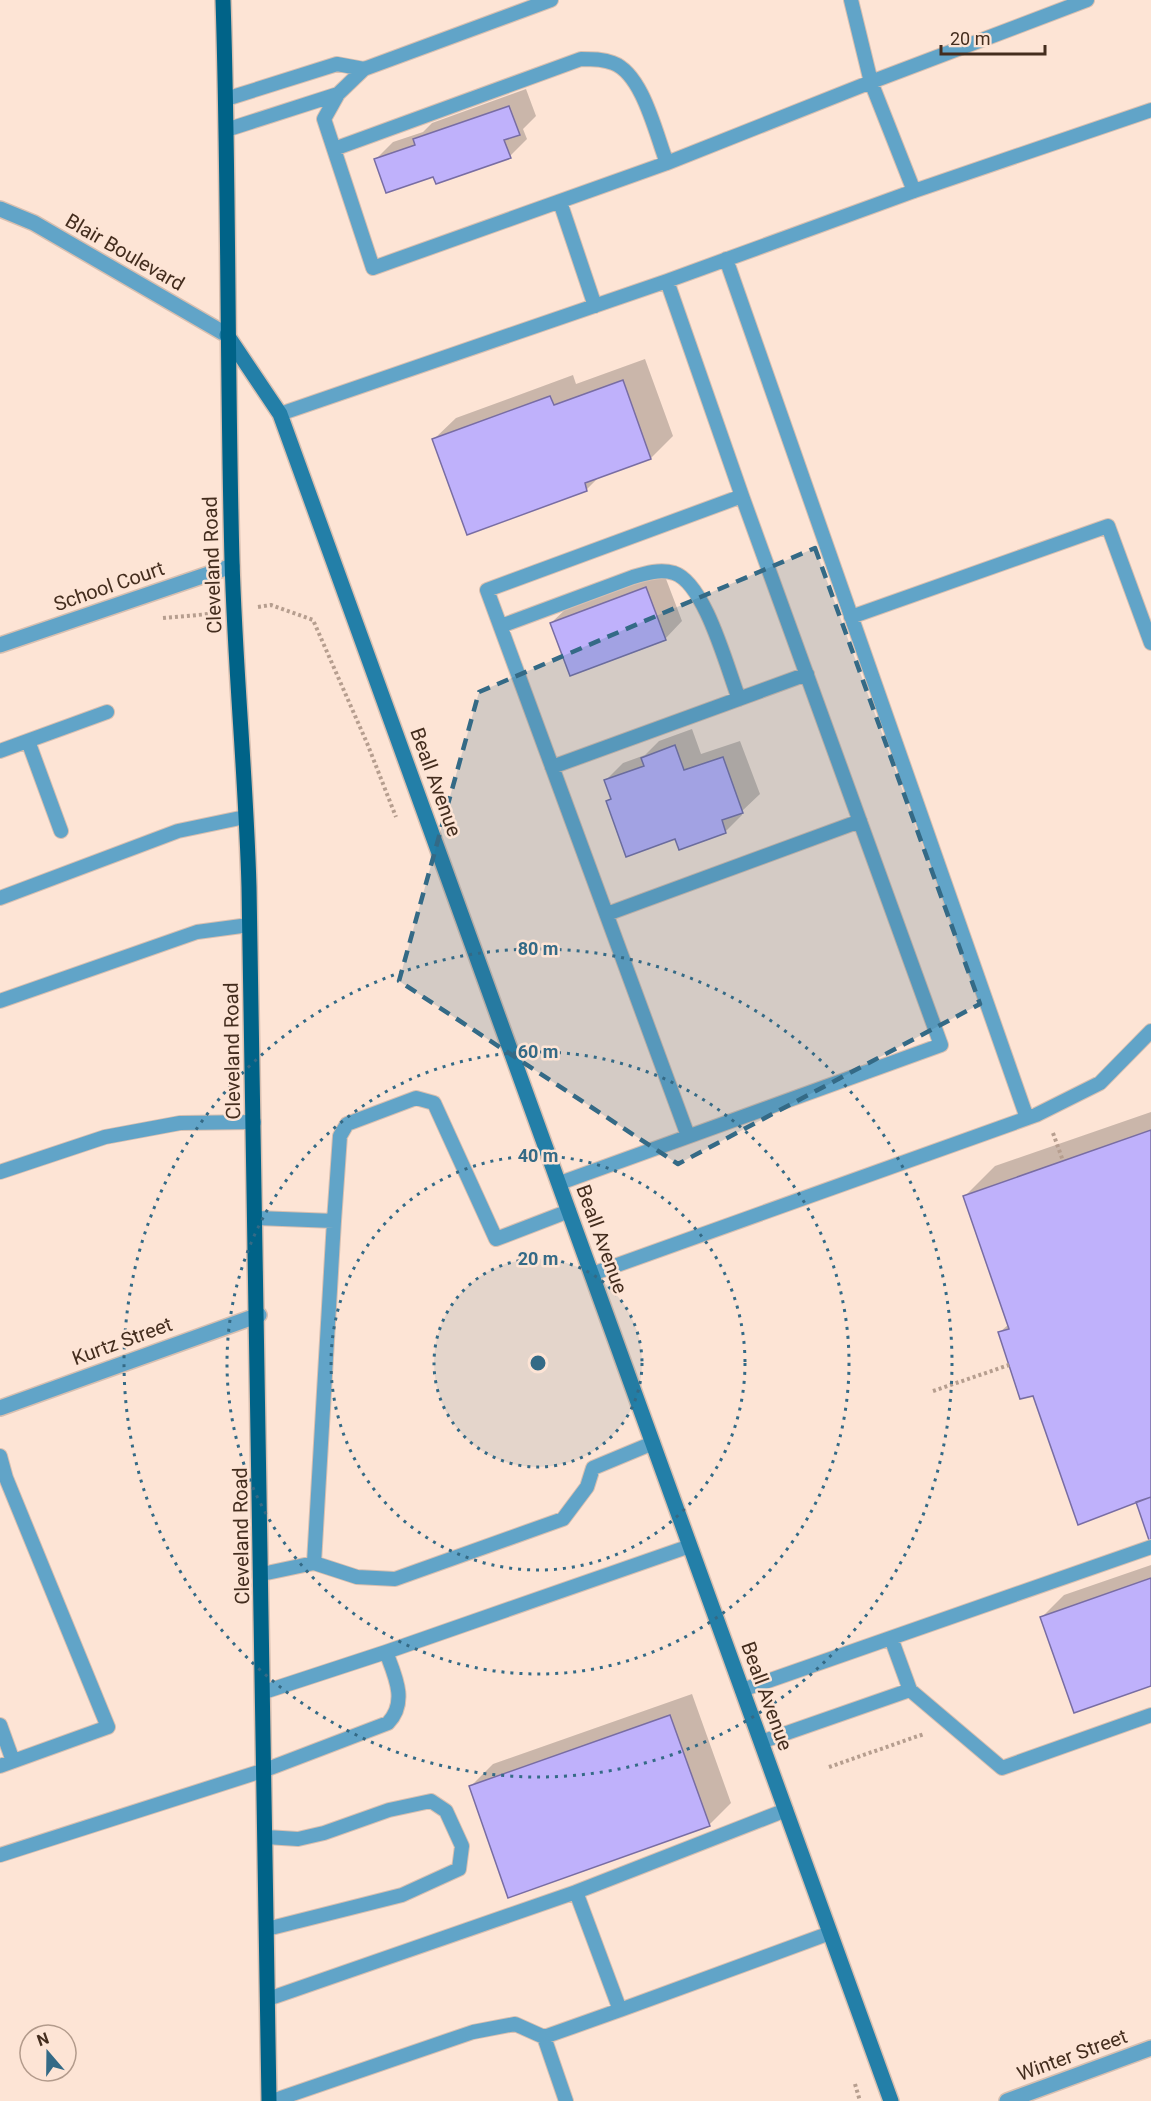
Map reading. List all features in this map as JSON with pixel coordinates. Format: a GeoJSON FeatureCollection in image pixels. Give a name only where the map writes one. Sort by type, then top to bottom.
{"type":"FeatureCollection","features":[{"type":"Feature","properties":{"kind":"main road","name":"Cleveland Road"},"geometry":{"type":"LineString","coordinates":[[223,0],[232,566],[245,817],[257,1218],[270,2101]]}},
{"type":"Feature","properties":{"kind":"street","name":"Blair Boulevard"},"geometry":{"type":"LineString","coordinates":[[0,209],[34,223],[227,335]]}},
{"type":"Feature","properties":{"kind":"street","name":"Beall Avenue"},"geometry":{"type":"LineString","coordinates":[[227,335],[280,414],[891,2101]]}},
{"type":"Feature","properties":{"kind":"street","name":"School Court"},"geometry":{"type":"LineString","coordinates":[[0,645],[232,566]]}},
{"type":"Feature","properties":{"kind":"street","name":"Kurtz Street"},"geometry":{"type":"LineString","coordinates":[[0,1408],[259,1314]]}},
{"type":"Feature","properties":{"kind":"street","name":"Winter Street"},"geometry":{"type":"LineString","coordinates":[[1007,2101],[1151,2048]]}},
{"type":"Feature","properties":{"kind":"lane"},"geometry":{"type":"LineString","coordinates":[[551,0],[363,69],[338,94],[324,118],[373,268],[667,163],[1087,0]]}},
{"type":"Feature","properties":{"kind":"lane"},"geometry":{"type":"LineString","coordinates":[[851,0],[871,82],[914,191]]}},
{"type":"Feature","properties":{"kind":"lane"},"geometry":{"type":"LineString","coordinates":[[334,149],[581,59],[615,64],[631,75],[642,96],[667,163]]}},
{"type":"Feature","properties":{"kind":"lane"},"geometry":{"type":"LineString","coordinates":[[226,99],[338,64],[363,69]]}},
{"type":"Feature","properties":{"kind":"lane"},"geometry":{"type":"LineString","coordinates":[[226,130],[338,94]]}},
{"type":"Feature","properties":{"kind":"lane"},"geometry":{"type":"LineString","coordinates":[[280,414],[667,281],[914,191],[1151,110]]}},
{"type":"Feature","properties":{"kind":"lane"},"geometry":{"type":"LineString","coordinates":[[560,202],[595,306]]}},
{"type":"Feature","properties":{"kind":"lane"},"geometry":{"type":"LineString","coordinates":[[726,259],[1027,1118]]}},
{"type":"Feature","properties":{"kind":"lane"},"geometry":{"type":"LineString","coordinates":[[560,1183],[941,1045],[742,496],[667,281]]}},
{"type":"Feature","properties":{"kind":"lane"},"geometry":{"type":"LineString","coordinates":[[688,1136],[487,590],[742,496]]}},
{"type":"Feature","properties":{"kind":"lane"},"geometry":{"type":"LineString","coordinates":[[851,617],[1108,526],[1151,643]]}},
{"type":"Feature","properties":{"kind":"lane"},"geometry":{"type":"LineString","coordinates":[[501,626],[652,571],[674,573],[691,584],[702,600],[739,699]]}},
{"type":"Feature","properties":{"kind":"lane"},"geometry":{"type":"LineString","coordinates":[[552,767],[807,674]]}},
{"type":"Feature","properties":{"kind":"lane"},"geometry":{"type":"LineString","coordinates":[[0,751],[107,712]]}},
{"type":"Feature","properties":{"kind":"lane"},"geometry":{"type":"LineString","coordinates":[[28,741],[61,831]]}},
{"type":"Feature","properties":{"kind":"lane"},"geometry":{"type":"LineString","coordinates":[[0,898],[178,831],[245,817]]}},
{"type":"Feature","properties":{"kind":"lane"},"geometry":{"type":"LineString","coordinates":[[606,914],[860,821]]}},
{"type":"Feature","properties":{"kind":"lane"},"geometry":{"type":"LineString","coordinates":[[0,1001],[197,932],[249,925]]}},
{"type":"Feature","properties":{"kind":"lane"},"geometry":{"type":"LineString","coordinates":[[592,1274],[1027,1118],[1100,1083],[1151,1031]]}},
{"type":"Feature","properties":{"kind":"lane"},"geometry":{"type":"LineString","coordinates":[[314,1563],[340,1136],[347,1124],[416,1098],[434,1103],[496,1239],[569,1212]]}},
{"type":"Feature","properties":{"kind":"lane"},"geometry":{"type":"LineString","coordinates":[[0,1172],[105,1137],[180,1123],[254,1122]]}},
{"type":"Feature","properties":{"kind":"lane"},"geometry":{"type":"LineString","coordinates":[[257,1218],[334,1221]]}},
{"type":"Feature","properties":{"kind":"lane"},"geometry":{"type":"LineString","coordinates":[[262,1574],[314,1563],[357,1577],[395,1579],[563,1519],[587,1487],[593,1468],[653,1443]]}},
{"type":"Feature","properties":{"kind":"lane"},"geometry":{"type":"LineString","coordinates":[[0,1456],[2,1471],[108,1727],[6,1763],[0,1725]]}},
{"type":"Feature","properties":{"kind":"lane"},"geometry":{"type":"LineString","coordinates":[[264,1692],[690,1546]]}},
{"type":"Feature","properties":{"kind":"lane"},"geometry":{"type":"LineString","coordinates":[[742,1690],[1151,1547]]}},
{"type":"Feature","properties":{"kind":"lane"},"geometry":{"type":"LineString","coordinates":[[891,1638],[910,1690],[1002,1768],[1151,1715]]}},
{"type":"Feature","properties":{"kind":"lane"},"geometry":{"type":"LineString","coordinates":[[0,1855],[265,1770],[388,1723],[396,1714],[399,1701],[398,1686],[386,1652]]}},
{"type":"Feature","properties":{"kind":"lane"},"geometry":{"type":"LineString","coordinates":[[761,1742],[910,1690]]}},
{"type":"Feature","properties":{"kind":"lane"},"geometry":{"type":"LineString","coordinates":[[266,1837],[298,1839],[324,1833],[389,1810],[430,1801],[447,1811],[462,1846],[459,1869],[402,1895],[267,1929]]}},
{"type":"Feature","properties":{"kind":"lane"},"geometry":{"type":"LineString","coordinates":[[268,1999],[576,1892],[786,1810]]}},
{"type":"Feature","properties":{"kind":"lane"},"geometry":{"type":"LineString","coordinates":[[576,1892],[620,2010]]}},
{"type":"Feature","properties":{"kind":"lane"},"geometry":{"type":"LineString","coordinates":[[270,2101],[473,2032],[515,2024],[544,2037],[830,1933]]}},
{"type":"Feature","properties":{"kind":"lane"},"geometry":{"type":"LineString","coordinates":[[544,2037],[567,2101]]}},
{"type":"Feature","properties":{"kind":"path"},"geometry":{"type":"LineString","coordinates":[[1053,1132],[1063,1161]]}},
{"type":"Feature","properties":{"kind":"path"},"geometry":{"type":"LineString","coordinates":[[933,1391],[1009,1365]]}},
{"type":"Feature","properties":{"kind":"path"},"geometry":{"type":"LineString","coordinates":[[829,1767],[924,1734]]}},
{"type":"Feature","properties":{"kind":"highlighted area"},"geometry":{"type":"Polygon","coordinates":[[[815,548],[980,1004],[678,1164],[399,981],[479,692],[815,548]]]}},
{"type":"Feature","properties":{"kind":"building"},"geometry":{"type":"Polygon","coordinates":[[[509,106],[520,135],[504,140],[511,158],[436,184],[433,177],[386,193],[374,159],[415,145],[413,139],[509,106]]]}},
{"type":"Feature","properties":{"kind":"building"},"geometry":{"type":"Polygon","coordinates":[[[623,380],[651,459],[585,483],[587,491],[467,535],[432,439],[550,396],[554,405],[623,380]]]}},
{"type":"Feature","properties":{"kind":"building"},"geometry":{"type":"Polygon","coordinates":[[[646,587],[666,640],[570,676],[550,623],[646,587]]]}},
{"type":"Feature","properties":{"kind":"building"},"geometry":{"type":"Polygon","coordinates":[[[675,745],[684,770],[723,757],[743,813],[722,820],[726,833],[679,850],[675,839],[626,857],[606,801],[611,799],[604,780],[644,766],[641,758],[675,745]]]}},
{"type":"Feature","properties":{"kind":"building"},"geometry":{"type":"Polygon","coordinates":[[[1151,1130],[1151,1497],[1078,1525],[1033,1396],[1020,1399],[998,1332],[1009,1329],[963,1196],[1151,1130]]]}},
{"type":"Feature","properties":{"kind":"building"},"geometry":{"type":"Polygon","coordinates":[[[1151,1497],[1151,1546],[1136,1502],[1151,1497]]]}},
{"type":"Feature","properties":{"kind":"building"},"geometry":{"type":"Polygon","coordinates":[[[1151,1578],[1151,1686],[1074,1713],[1040,1617],[1151,1578]]]}},
{"type":"Feature","properties":{"kind":"building"},"geometry":{"type":"Polygon","coordinates":[[[670,1715],[710,1826],[508,1898],[469,1786],[670,1715]]]}}]}
